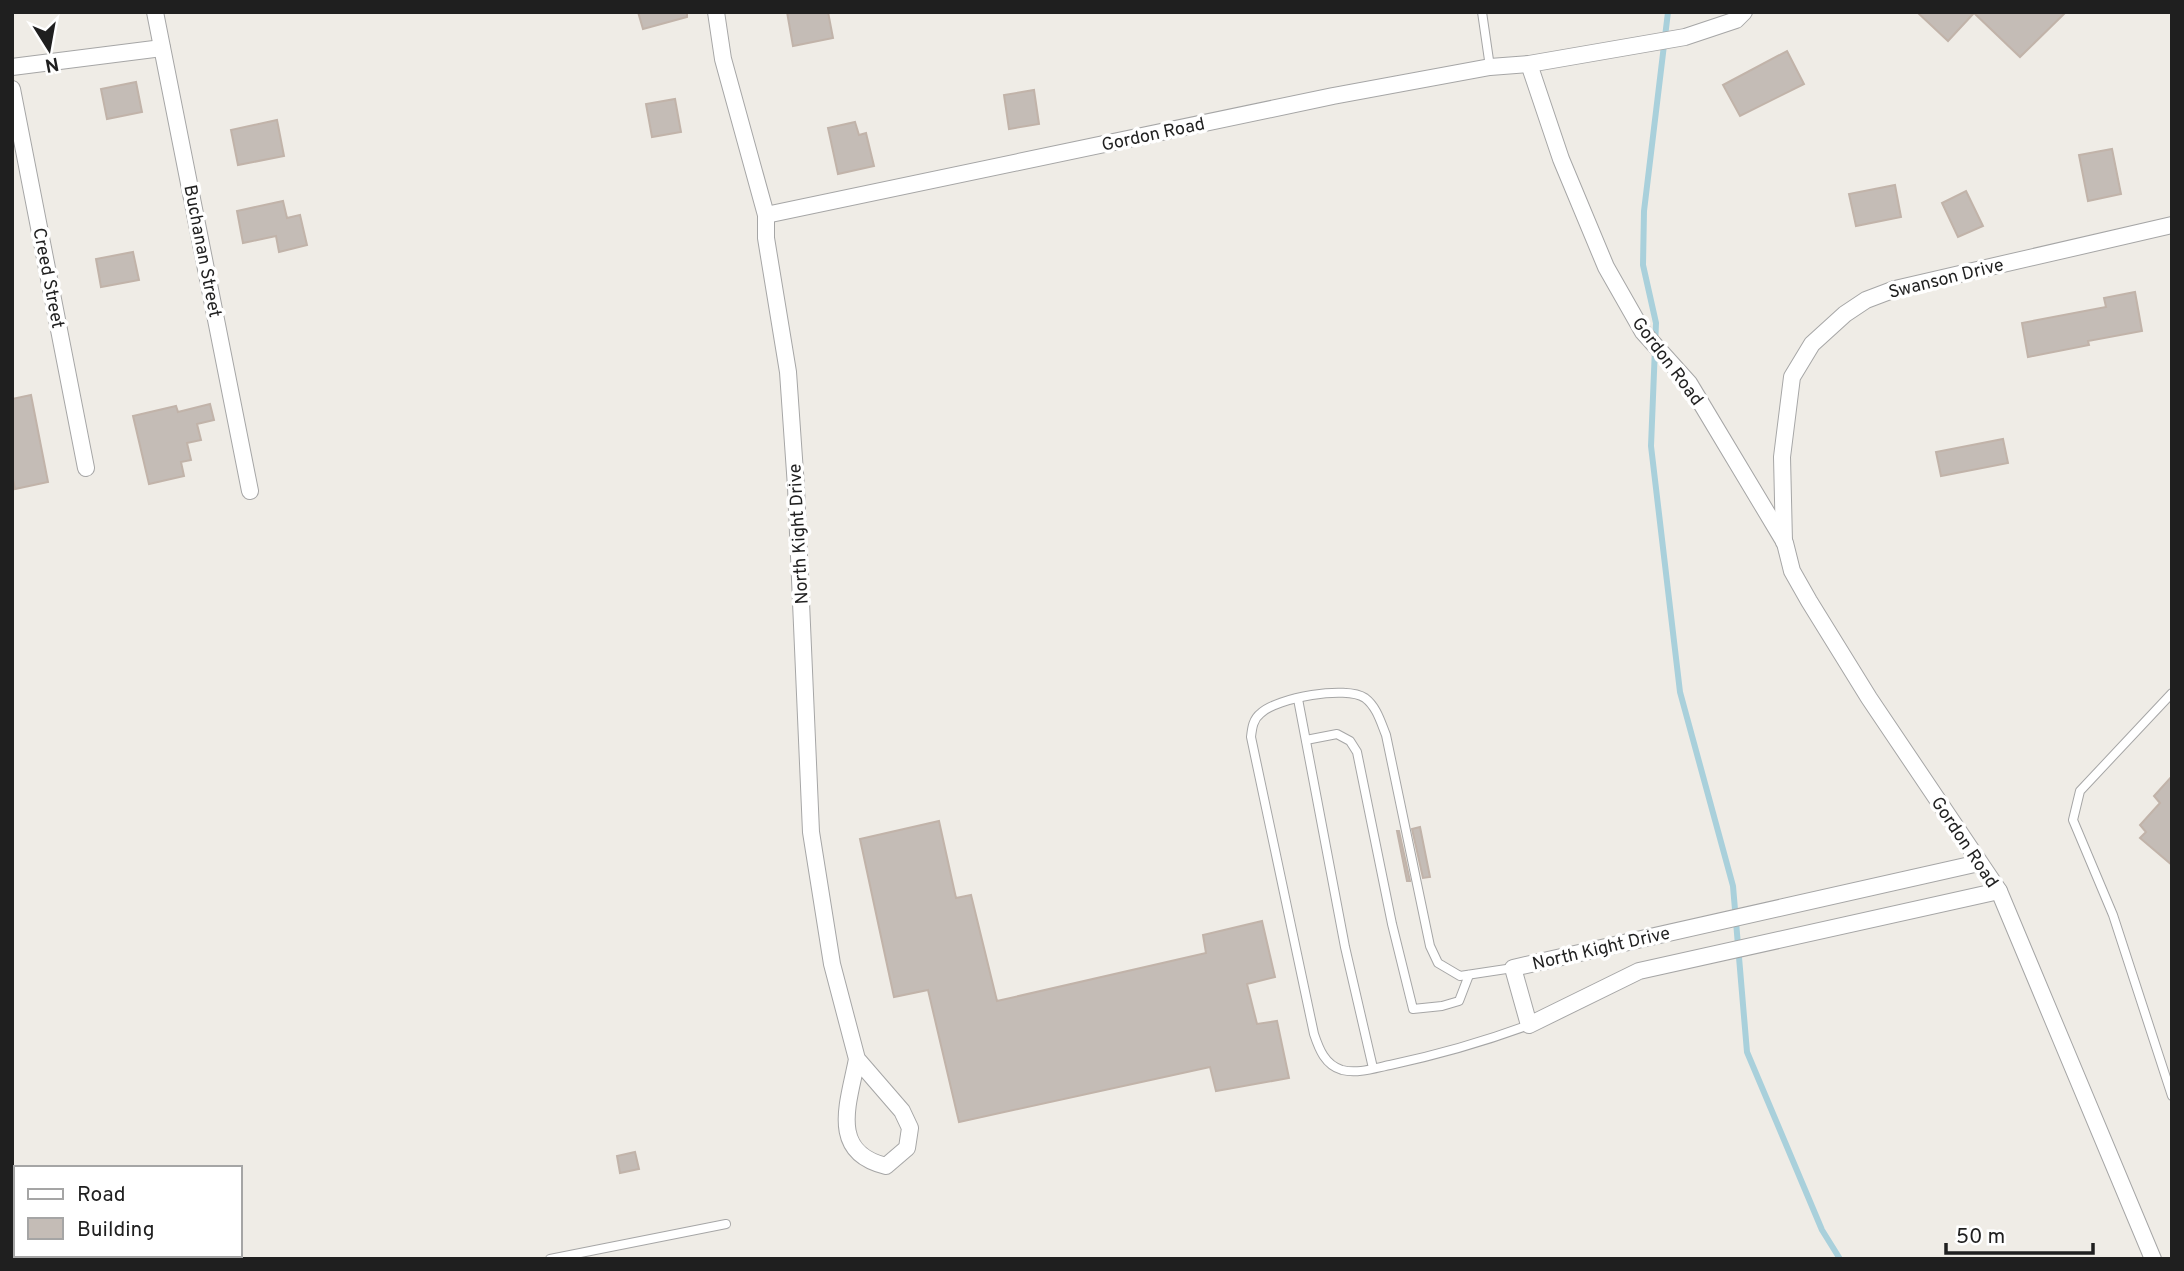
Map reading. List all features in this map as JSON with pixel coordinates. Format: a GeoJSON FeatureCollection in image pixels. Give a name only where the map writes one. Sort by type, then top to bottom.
{"type":"FeatureCollection","features":[{"type":"Feature","properties":{"kind":"street","name":"Buchanan Street"},"geometry":{"type":"LineString","coordinates":[[155,12],[250,491]]}},
{"type":"Feature","properties":{"kind":"street","name":"North Kight Drive"},"geometry":{"type":"LineString","coordinates":[[716,12],[723,59],[766,215],[766,238],[788,372],[811,832],[832,964],[857,1059],[845,1125],[855,1149],[870,1162],[886,1166],[907,1149],[910,1128],[902,1111],[857,1059]]}},
{"type":"Feature","properties":{"kind":"street"},"geometry":{"type":"LineString","coordinates":[[1530,64],[1685,37],[1736,20],[1744,12]]}},
{"type":"Feature","properties":{"kind":"street"},"geometry":{"type":"LineString","coordinates":[[12,67],[162,48]]}},
{"type":"Feature","properties":{"kind":"street","name":"Gordon Road"},"geometry":{"type":"LineString","coordinates":[[766,215],[1332,96],[1490,67],[1530,64],[1561,159],[1606,267],[1643,332],[1689,383],[1784,543],[1792,571],[1809,601],[1869,698],[1999,891],[2153,1259]]}},
{"type":"Feature","properties":{"kind":"street","name":"Creed Street"},"geometry":{"type":"LineString","coordinates":[[12,89],[86,468]]}},
{"type":"Feature","properties":{"kind":"street","name":"Swanson Drive"},"geometry":{"type":"LineString","coordinates":[[1784,543],[1782,457],[1792,377],[1812,344],[1844,314],[1866,300],[1895,289],[2172,225]]}},
{"type":"Feature","properties":{"kind":"street","name":"North Kight Drive"},"geometry":{"type":"LineString","coordinates":[[1979,863],[1513,968],[1529,1025],[1639,971],[1999,891]]}},
{"type":"Feature","properties":{"kind":"lane"},"geometry":{"type":"LineString","coordinates":[[1482,12],[1490,67]]}},
{"type":"Feature","properties":{"kind":"lane"},"geometry":{"type":"LineString","coordinates":[[1513,968],[1460,976],[1438,963],[1430,946],[1386,735],[1378,713],[1365,698],[1348,692],[1333,692],[1270,706],[1259,714],[1252,725],[1251,737],[1320,1052],[1330,1064],[1340,1070],[1354,1072],[1436,1055],[1529,1025]]}},
{"type":"Feature","properties":{"kind":"lane"},"geometry":{"type":"LineString","coordinates":[[2172,693],[2080,791],[2073,820],[2113,915],[2172,1096]]}},
{"type":"Feature","properties":{"kind":"lane"},"geometry":{"type":"LineString","coordinates":[[1298,699],[1345,947],[1373,1068]]}},
{"type":"Feature","properties":{"kind":"lane"},"geometry":{"type":"LineString","coordinates":[[1306,740],[1337,734],[1350,741],[1357,752],[1392,924],[1413,1009],[1459,1001],[1469,975]]}},
{"type":"Feature","properties":{"kind":"lane"},"geometry":{"type":"LineString","coordinates":[[550,1259],[726,1224]]}},
{"type":"Feature","properties":{"kind":"building"},"geometry":{"type":"Polygon","coordinates":[[[638,12],[687,12],[687,17],[643,29],[638,12]]]}},
{"type":"Feature","properties":{"kind":"building"},"geometry":{"type":"Polygon","coordinates":[[[787,12],[828,12],[833,38],[793,46],[787,12]]]}},
{"type":"Feature","properties":{"kind":"building"},"geometry":{"type":"Polygon","coordinates":[[[1917,12],[2066,12],[2020,57],[1974,13],[1948,41],[1917,12]]]}},
{"type":"Feature","properties":{"kind":"building"},"geometry":{"type":"Polygon","coordinates":[[[1787,51],[1804,84],[1740,116],[1723,85],[1787,51]]]}},
{"type":"Feature","properties":{"kind":"building"},"geometry":{"type":"Polygon","coordinates":[[[136,82],[142,112],[107,119],[101,89],[136,82]]]}},
{"type":"Feature","properties":{"kind":"building"},"geometry":{"type":"Polygon","coordinates":[[[1034,90],[1039,124],[1009,129],[1004,95],[1034,90]]]}},
{"type":"Feature","properties":{"kind":"building"},"geometry":{"type":"Polygon","coordinates":[[[675,99],[681,132],[652,137],[646,104],[675,99]]]}},
{"type":"Feature","properties":{"kind":"building"},"geometry":{"type":"Polygon","coordinates":[[[277,120],[284,156],[238,165],[231,130],[277,120]]]}},
{"type":"Feature","properties":{"kind":"building"},"geometry":{"type":"Polygon","coordinates":[[[855,122],[859,135],[866,133],[874,166],[838,174],[828,128],[855,122]]]}},
{"type":"Feature","properties":{"kind":"building"},"geometry":{"type":"Polygon","coordinates":[[[2112,149],[2121,194],[2088,201],[2079,155],[2112,149]]]}},
{"type":"Feature","properties":{"kind":"building"},"geometry":{"type":"Polygon","coordinates":[[[1895,185],[1901,217],[1856,226],[1849,194],[1895,185]]]}},
{"type":"Feature","properties":{"kind":"building"},"geometry":{"type":"Polygon","coordinates":[[[1966,191],[1983,226],[1958,237],[1942,203],[1966,191]]]}},
{"type":"Feature","properties":{"kind":"building"},"geometry":{"type":"Polygon","coordinates":[[[283,201],[287,218],[300,215],[307,245],[279,252],[276,236],[243,243],[237,211],[283,201]]]}},
{"type":"Feature","properties":{"kind":"building"},"geometry":{"type":"Polygon","coordinates":[[[133,252],[139,280],[101,287],[96,259],[133,252]]]}},
{"type":"Feature","properties":{"kind":"building"},"geometry":{"type":"Polygon","coordinates":[[[2135,292],[2142,331],[2088,341],[2089,345],[2028,357],[2022,323],[2106,307],[2104,298],[2135,292]]]}},
{"type":"Feature","properties":{"kind":"building"},"geometry":{"type":"Polygon","coordinates":[[[31,395],[48,482],[15,489],[12,475],[12,399],[31,395]]]}},
{"type":"Feature","properties":{"kind":"building"},"geometry":{"type":"Polygon","coordinates":[[[210,404],[214,420],[197,424],[201,440],[187,443],[191,460],[181,462],[184,476],[149,484],[133,416],[176,406],[178,412],[210,404]]]}},
{"type":"Feature","properties":{"kind":"building"},"geometry":{"type":"Polygon","coordinates":[[[2003,439],[2008,463],[1941,476],[1936,452],[2003,439]]]}},
{"type":"Feature","properties":{"kind":"building"},"geometry":{"type":"Polygon","coordinates":[[[2172,776],[2172,865],[2140,838],[2146,832],[2140,825],[2160,803],[2154,796],[2172,776]]]}},
{"type":"Feature","properties":{"kind":"building"},"geometry":{"type":"Polygon","coordinates":[[[939,821],[956,898],[971,895],[997,1001],[1206,953],[1203,935],[1262,921],[1275,977],[1247,984],[1257,1024],[1277,1021],[1289,1078],[1216,1091],[1210,1067],[959,1122],[928,990],[894,997],[860,839],[939,821]]]}},
{"type":"Feature","properties":{"kind":"building"},"geometry":{"type":"Polygon","coordinates":[[[1420,827],[1430,877],[1423,878],[1412,829],[1420,827]]]}},
{"type":"Feature","properties":{"kind":"building"},"geometry":{"type":"Polygon","coordinates":[[[1399,831],[1410,881],[1407,881],[1399,831]]]}},
{"type":"Feature","properties":{"kind":"building"},"geometry":{"type":"Polygon","coordinates":[[[635,1152],[639,1169],[620,1173],[617,1156],[635,1152]]]}},
{"type":"Feature","properties":{"kind":"waterway"},"geometry":{"type":"LineString","coordinates":[[1668,12],[1644,211],[1643,265],[1656,323],[1651,446],[1680,692],[1733,886],[1747,1052],[1822,1230],[1840,1259]]}}]}
